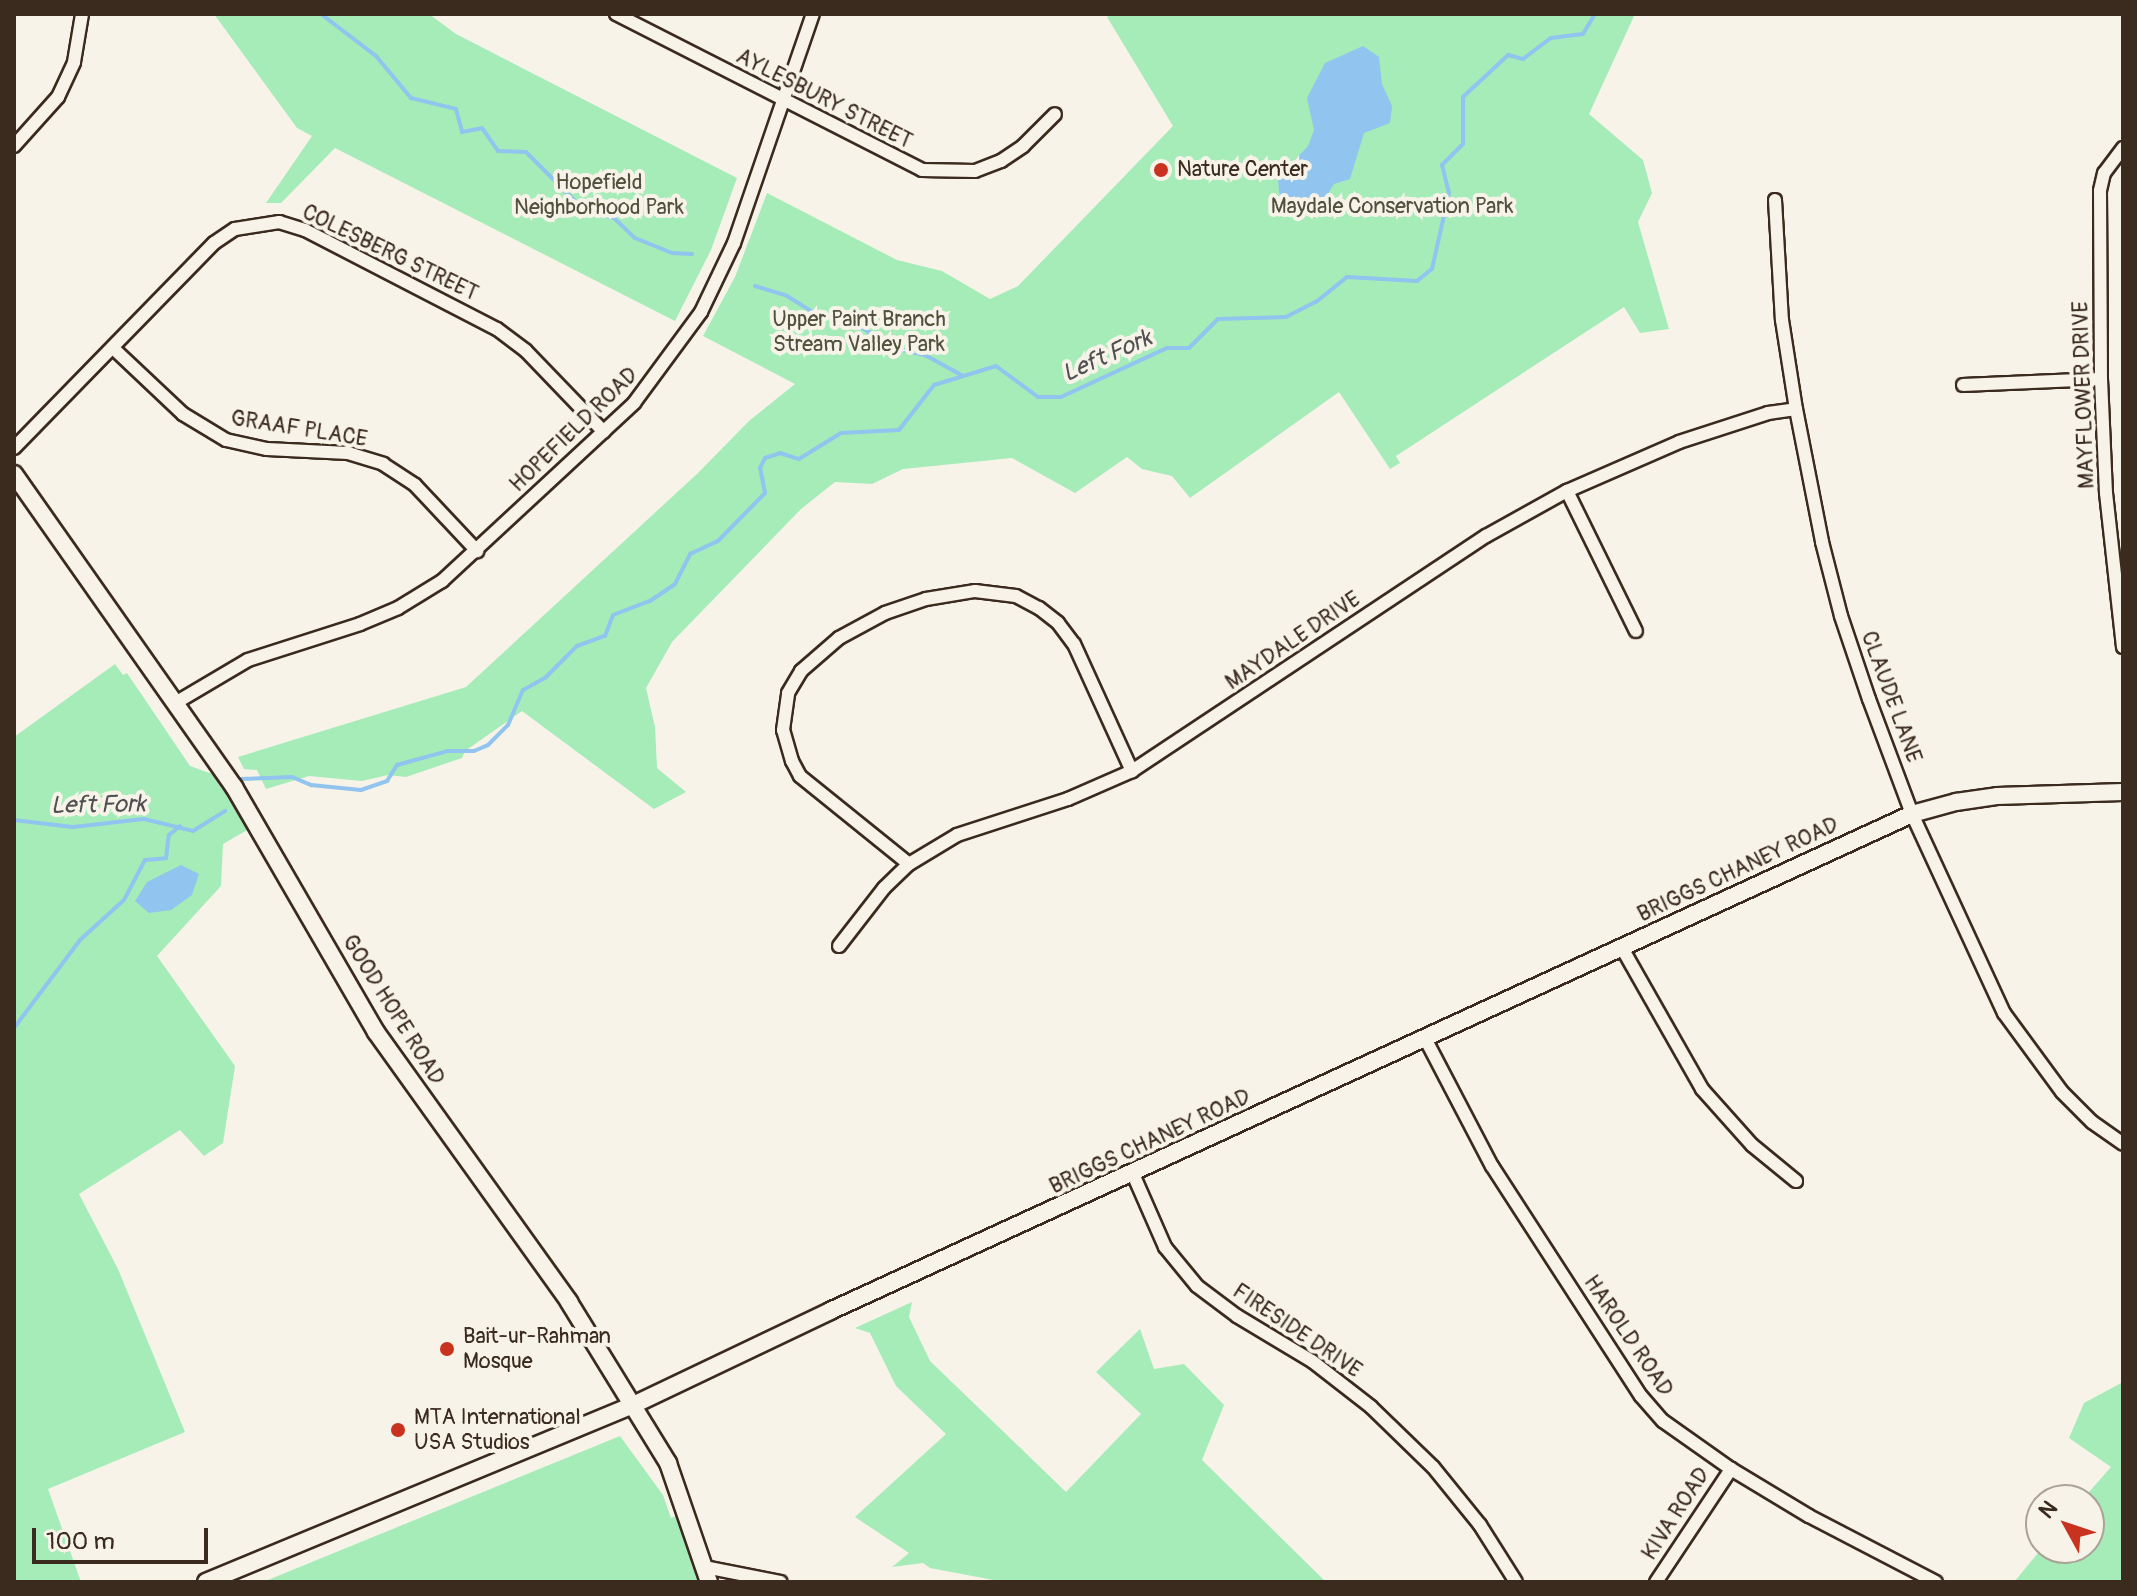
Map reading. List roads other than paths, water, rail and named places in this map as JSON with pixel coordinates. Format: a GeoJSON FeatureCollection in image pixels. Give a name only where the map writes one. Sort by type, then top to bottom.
{"type":"FeatureCollection","features":[{"type":"Feature","properties":{"kind":"main road","name":"GOOD HOPE ROAD"},"geometry":{"type":"LineString","coordinates":[[14,474],[234,787],[376,1032],[569,1302],[668,1463],[707,1575]]}},
{"type":"Feature","properties":{"kind":"main road","name":"BRIGGS CHANEY ROAD"},"geometry":{"type":"LineString","coordinates":[[206,1582],[631,1406],[830,1311],[1426,1040],[1912,814],[1956,802],[1997,796],[2123,792]]}},
{"type":"Feature","properties":{"kind":"street"},"geometry":{"type":"LineString","coordinates":[[14,146],[58,97],[74,62],[82,14]]}},
{"type":"Feature","properties":{"kind":"street","name":"AYLESBURY STREET"},"geometry":{"type":"LineString","coordinates":[[616,14],[897,161],[939,173],[975,171],[1001,161],[1023,146],[1055,114]]}},
{"type":"Feature","properties":{"kind":"street","name":"HOPEFIELD ROAD"},"geometry":{"type":"LineString","coordinates":[[177,702],[248,660],[360,624],[398,608],[442,581],[604,432],[658,374],[701,312],[734,243],[813,14]]}},
{"type":"Feature","properties":{"kind":"street","name":"MAYFLOWER DRIVE"},"geometry":{"type":"LineString","coordinates":[[2123,148],[2104,173],[2100,191],[2101,379],[2106,493],[2123,647]]}},
{"type":"Feature","properties":{"kind":"street","name":"CLAUDE LANE"},"geometry":{"type":"LineString","coordinates":[[1775,200],[1782,320],[1822,542],[1841,616],[1912,814],[2004,1013],[2062,1092],[2092,1122],[2123,1144]]}},
{"type":"Feature","properties":{"kind":"street","name":"COLESBERG STREET"},"geometry":{"type":"LineString","coordinates":[[14,448],[214,243],[235,229],[279,222],[305,230],[497,329],[526,351],[604,432]]}},
{"type":"Feature","properties":{"kind":"street","name":"GRAAF PLACE"},"geometry":{"type":"LineString","coordinates":[[113,348],[183,414],[226,440],[267,449],[348,453],[383,464],[415,485],[477,551]]}},
{"type":"Feature","properties":{"kind":"street"},"geometry":{"type":"LineString","coordinates":[[1963,385],[2101,379]]}},
{"type":"Feature","properties":{"kind":"street","name":"MAYDALE DRIVE"},"geometry":{"type":"LineString","coordinates":[[839,946],[884,888],[909,864],[957,835],[1068,799],[1132,771],[1486,536],[1567,491],[1679,442],[1768,413],[1796,409]]}},
{"type":"Feature","properties":{"kind":"street"},"geometry":{"type":"LineString","coordinates":[[1567,491],[1636,631]]}},
{"type":"Feature","properties":{"kind":"street"},"geometry":{"type":"LineString","coordinates":[[909,864],[800,776],[783,730],[788,693],[801,671],[839,638],[885,613],[926,599],[975,591],[1016,596],[1039,608],[1058,623],[1074,644],[1132,771]]}},
{"type":"Feature","properties":{"kind":"street"},"geometry":{"type":"LineString","coordinates":[[1622,948],[1702,1089],[1752,1145],[1796,1181]]}},
{"type":"Feature","properties":{"kind":"street","name":"HAROLD ROAD"},"geometry":{"type":"LineString","coordinates":[[1426,1040],[1492,1166],[1641,1396],[1663,1421],[1731,1469],[1809,1516],[1936,1582]]}},
{"type":"Feature","properties":{"kind":"street","name":"FIRESIDE DRIVE"},"geometry":{"type":"LineString","coordinates":[[1133,1174],[1165,1247],[1197,1286],[1237,1316],[1312,1361],[1371,1407],[1441,1477],[1480,1525],[1516,1582]]}},
{"type":"Feature","properties":{"kind":"street","name":"KIVA ROAD"},"geometry":{"type":"LineString","coordinates":[[1656,1582],[1731,1469]]}},
{"type":"Feature","properties":{"kind":"street"},"geometry":{"type":"LineString","coordinates":[[707,1575],[781,1582]]}},
{"type":"Feature","properties":{"kind":"water"},"geometry":{"type":"Polygon","coordinates":[[[1363,46],[1379,57],[1382,84],[1392,106],[1390,123],[1364,133],[1350,179],[1334,184],[1318,209],[1303,214],[1287,210],[1279,192],[1278,178],[1308,146],[1314,130],[1307,98],[1325,63],[1363,46]]]}},
{"type":"Feature","properties":{"kind":"water"},"geometry":{"type":"Polygon","coordinates":[[[181,865],[199,874],[192,895],[171,910],[149,913],[135,901],[147,882],[181,865]]]}},
{"type":"Feature","properties":{"kind":"waterway"},"geometry":{"type":"LineString","coordinates":[[321,14],[376,56],[411,98],[456,109],[462,132],[482,128],[498,151],[526,152],[584,210],[614,218],[635,238],[672,253],[692,254]]}},
{"type":"Feature","properties":{"kind":"waterway","name":"Left Fork"},"geometry":{"type":"LineString","coordinates":[[241,779],[292,777],[311,785],[361,790],[387,781],[397,765],[448,751],[474,751],[488,745],[508,725],[523,690],[545,678],[577,646],[605,636],[613,615],[650,601],[675,584],[690,554],[718,541],[765,493],[760,468],[765,458],[780,453],[799,459],[841,433],[899,430],[934,385],[996,366],[1038,397],[1061,397],[1167,348],[1189,348],[1218,319],[1286,317],[1316,302],[1347,277],[1417,281],[1432,269],[1449,193],[1442,165],[1463,144],[1463,97],[1508,55],[1523,59],[1551,38],[1583,34],[1595,14]]}},
{"type":"Feature","properties":{"kind":"waterway"},"geometry":{"type":"LineString","coordinates":[[755,286],[787,296],[813,312],[853,322],[894,348],[925,355],[963,376]]}},
{"type":"Feature","properties":{"kind":"waterway","name":"Left Fork"},"geometry":{"type":"LineString","coordinates":[[14,820],[73,827],[144,819],[193,831],[225,811]]}},
{"type":"Feature","properties":{"kind":"waterway"},"geometry":{"type":"LineString","coordinates":[[14,1028],[80,940],[124,900],[145,860],[166,858],[169,835],[180,826]]}},
{"type":"Feature","properties":{"kind":"place","name":"Nature Center"},"geometry":{"type":"Point","coordinates":[1161,170]}},
{"type":"Feature","properties":{"kind":"place","name":"Bait-ur-Rahman Mosque"},"geometry":{"type":"Point","coordinates":[447,1349]}},
{"type":"Feature","properties":{"kind":"place","name":"MTA International USA Studios"},"geometry":{"type":"Point","coordinates":[398,1430]}},
{"type":"Feature","properties":{"kind":"park label","name":"Hopefield Neighborhood Park"},"geometry":{"type":"Point","coordinates":[599,194]}},
{"type":"Feature","properties":{"kind":"park label","name":"Maydale Conservation Park"},"geometry":{"type":"Point","coordinates":[1392,207]}},
{"type":"Feature","properties":{"kind":"park label","name":"Upper Paint Branch Stream Valley Park"},"geometry":{"type":"Point","coordinates":[859,332]}}]}
